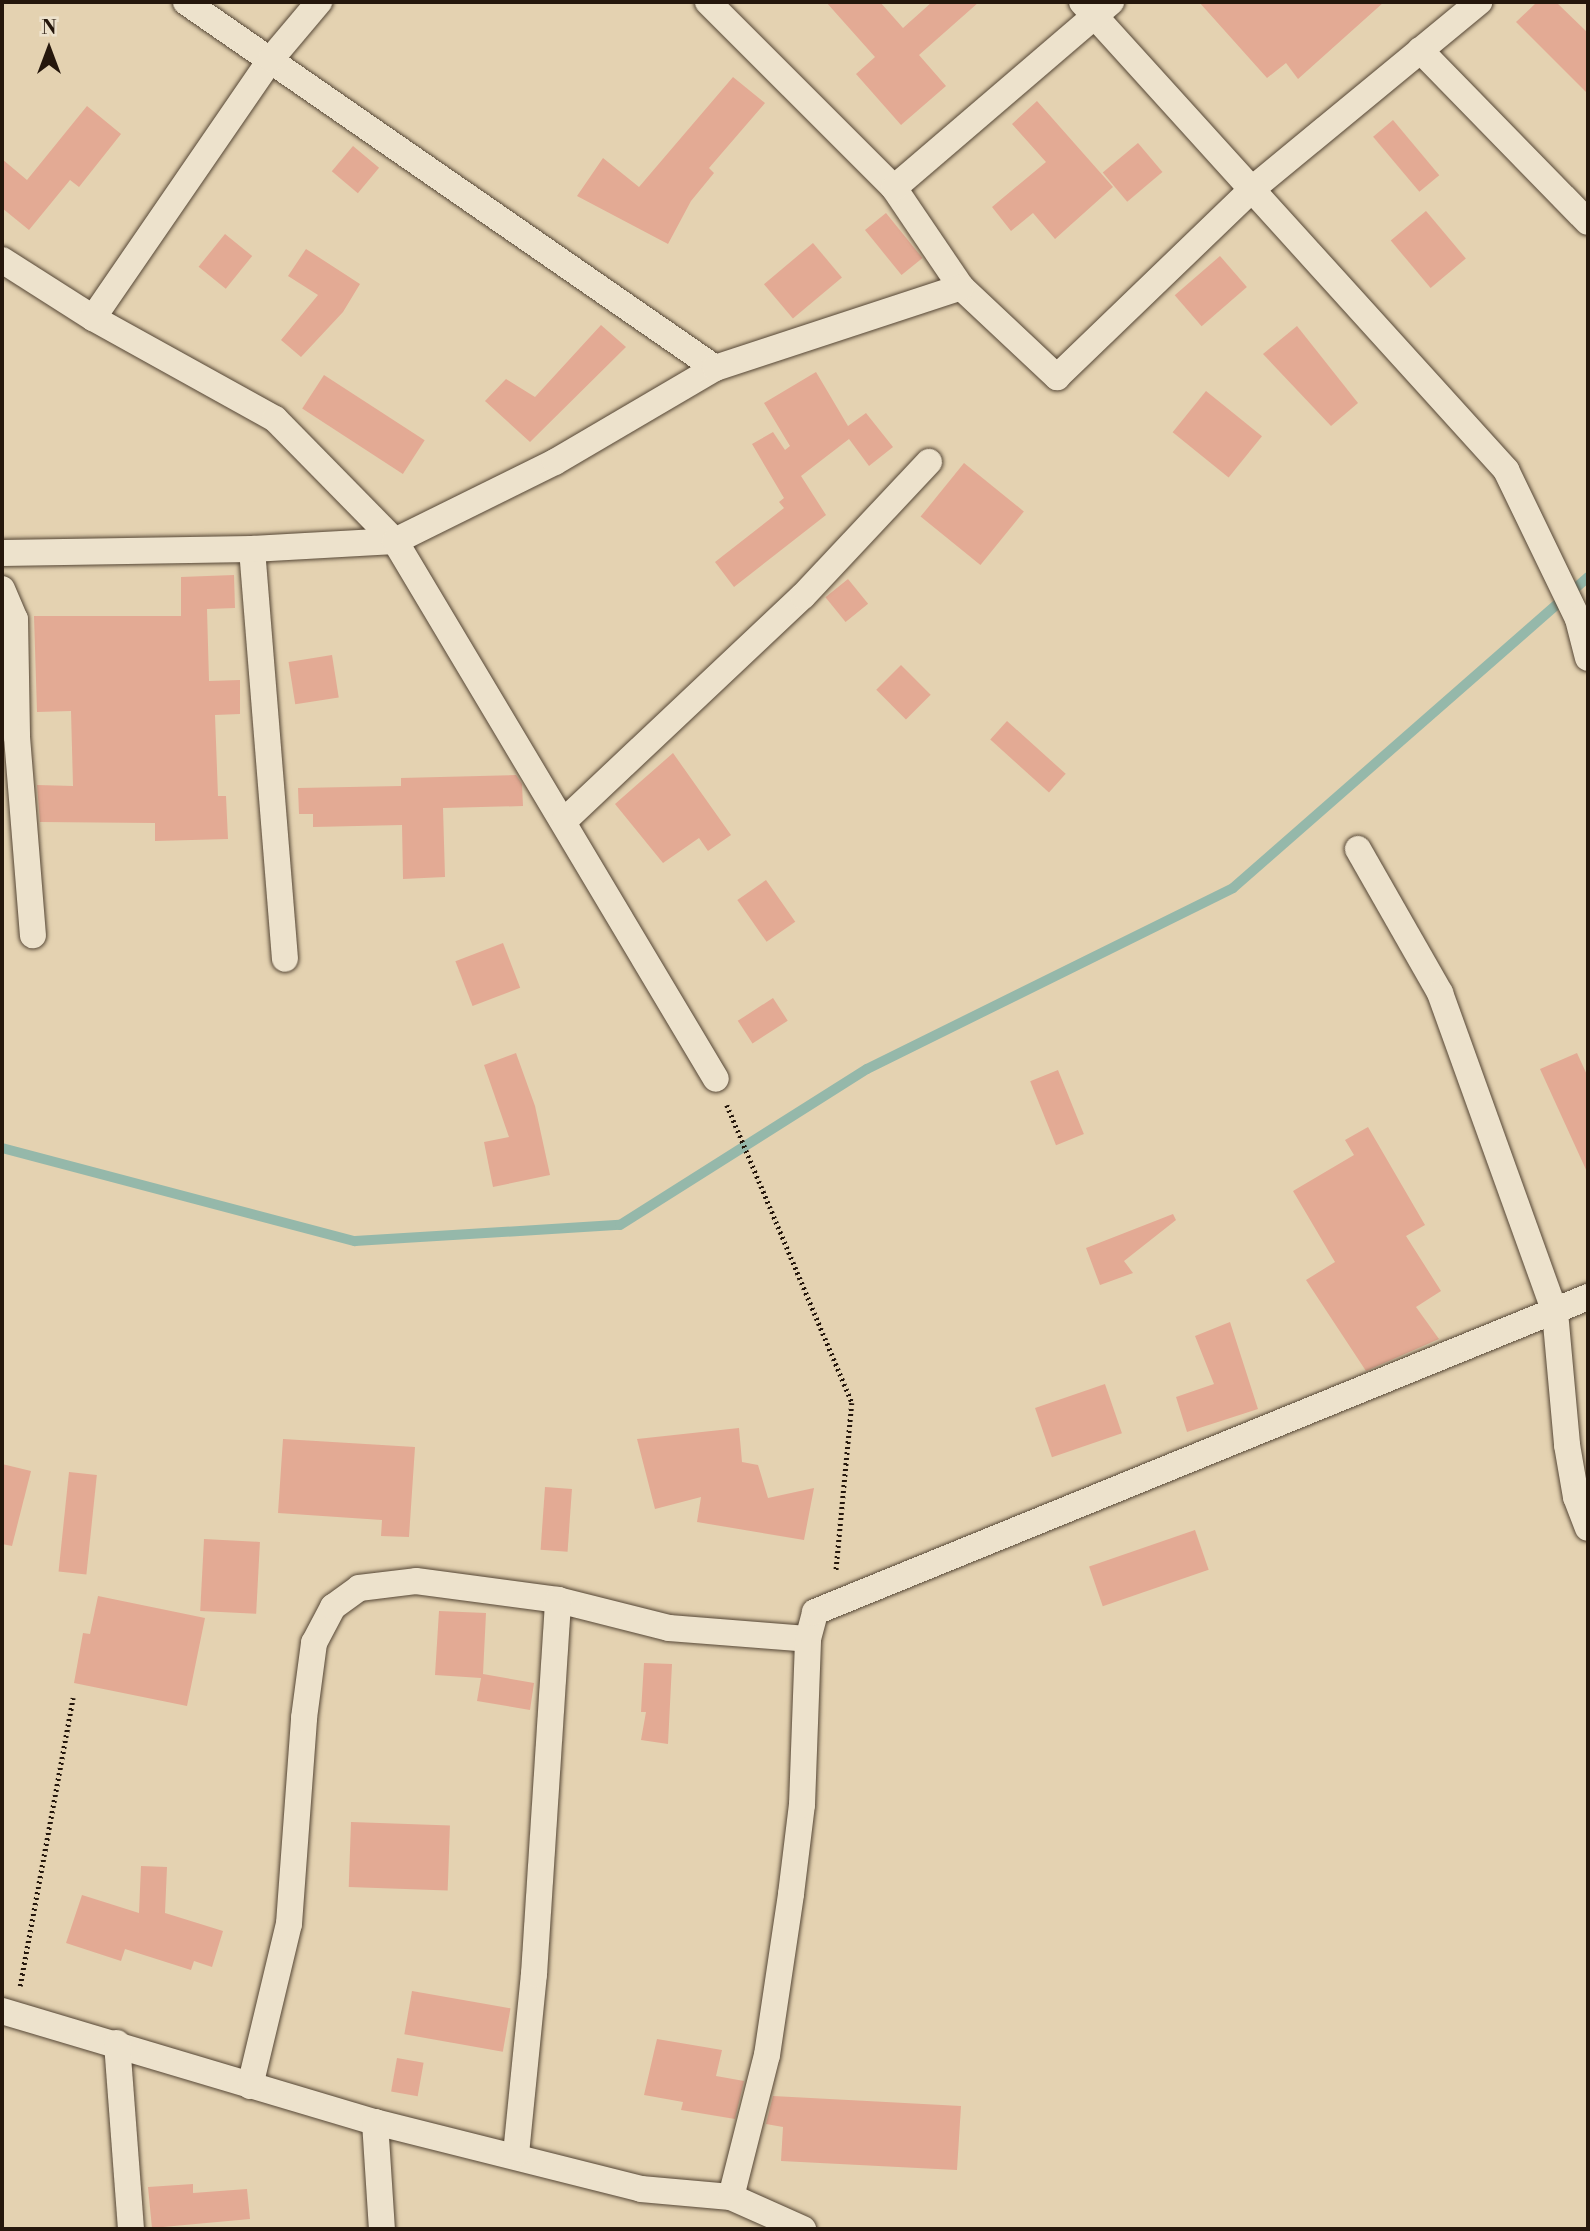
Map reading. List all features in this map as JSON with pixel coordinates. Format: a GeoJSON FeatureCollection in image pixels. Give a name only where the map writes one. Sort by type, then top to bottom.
{"type":"FeatureCollection","features":[{"type":"Feature","properties":{"kind":"street"},"geometry":{"type":"LineString","coordinates":[[186,2],[715,368]]}},
{"type":"Feature","properties":{"kind":"street"},"geometry":{"type":"LineString","coordinates":[[93,318],[271,60],[319,2]]}},
{"type":"Feature","properties":{"kind":"street"},"geometry":{"type":"LineString","coordinates":[[708,2],[894,188],[961,288],[1057,377],[1251,190],[1479,2]]}},
{"type":"Feature","properties":{"kind":"street"},"geometry":{"type":"LineString","coordinates":[[894,188],[1096,6],[1251,190],[1506,470],[1578,619],[1588,658]]}},
{"type":"Feature","properties":{"kind":"street"},"geometry":{"type":"LineString","coordinates":[[1420,50],[1588,222]]}},
{"type":"Feature","properties":{"kind":"street"},"geometry":{"type":"LineString","coordinates":[[2,260],[93,318],[275,419],[395,541],[716,1079]]}},
{"type":"Feature","properties":{"kind":"street"},"geometry":{"type":"LineString","coordinates":[[2,553],[252,549],[395,541],[555,462],[715,368],[961,288]]}},
{"type":"Feature","properties":{"kind":"street"},"geometry":{"type":"LineString","coordinates":[[564,821],[803,596],[929,462]]}},
{"type":"Feature","properties":{"kind":"street"},"geometry":{"type":"LineString","coordinates":[[252,549],[285,959]]}},
{"type":"Feature","properties":{"kind":"street"},"geometry":{"type":"LineString","coordinates":[[2,589],[15,619],[17,737],[33,935]]}},
{"type":"Feature","properties":{"kind":"street"},"geometry":{"type":"LineString","coordinates":[[1358,849],[1440,993],[1555,1312],[1567,1445],[1576,1497],[1588,1528]]}},
{"type":"Feature","properties":{"kind":"street"},"geometry":{"type":"LineString","coordinates":[[731,2197],[767,2055],[791,1894],[802,1805],[808,1639],[815,1612],[1588,1297]]}},
{"type":"Feature","properties":{"kind":"street"},"geometry":{"type":"LineString","coordinates":[[250,2086],[289,1924],[304,1718],[314,1643],[333,1607],[359,1588],[416,1581],[558,1600],[669,1629],[808,1639]]}},
{"type":"Feature","properties":{"kind":"street"},"geometry":{"type":"LineString","coordinates":[[516,2154],[534,1974],[558,1600]]}},
{"type":"Feature","properties":{"kind":"street"},"geometry":{"type":"LineString","coordinates":[[8,2012],[375,2122],[516,2154],[640,2189],[731,2197],[803,2229]]}},
{"type":"Feature","properties":{"kind":"street"},"geometry":{"type":"LineString","coordinates":[[117,2043],[131,2229]]}},
{"type":"Feature","properties":{"kind":"street"},"geometry":{"type":"LineString","coordinates":[[375,2122],[382,2229]]}},
{"type":"Feature","properties":{"kind":"path"},"geometry":{"type":"LineString","coordinates":[[716,1079],[852,1403],[833,1603]]}},
{"type":"Feature","properties":{"kind":"path"},"geometry":{"type":"LineString","coordinates":[[8,2012],[73,1698]]}},
{"type":"Feature","properties":{"kind":"building"},"geometry":{"type":"Polygon","coordinates":[[[826,2],[880,2],[903,28],[932,2],[979,2],[919,55],[946,86],[901,125],[856,74],[875,57],[826,2]]]}},
{"type":"Feature","properties":{"kind":"building"},"geometry":{"type":"Polygon","coordinates":[[[1199,2],[1384,2],[1298,79],[1286,63],[1267,78],[1199,2]]]}},
{"type":"Feature","properties":{"kind":"building"},"geometry":{"type":"Polygon","coordinates":[[[1537,2],[1556,2],[1588,33],[1588,94],[1516,22],[1537,2]]]}},
{"type":"Feature","properties":{"kind":"building"},"geometry":{"type":"Polygon","coordinates":[[[733,77],[765,103],[709,168],[714,173],[691,201],[668,244],[577,196],[603,158],[639,187],[733,77]]]}},
{"type":"Feature","properties":{"kind":"building"},"geometry":{"type":"Polygon","coordinates":[[[1037,101],[1113,187],[1055,239],[1033,213],[1011,231],[992,207],[1046,162],[1012,124],[1037,101]]]}},
{"type":"Feature","properties":{"kind":"building"},"geometry":{"type":"Polygon","coordinates":[[[87,106],[121,134],[79,187],[70,180],[29,230],[2,208],[2,159],[27,180],[87,106]]]}},
{"type":"Feature","properties":{"kind":"building"},"geometry":{"type":"Polygon","coordinates":[[[1393,120],[1439,175],[1419,192],[1373,137],[1393,120]]]}},
{"type":"Feature","properties":{"kind":"building"},"geometry":{"type":"Polygon","coordinates":[[[1138,143],[1162,172],[1127,202],[1103,173],[1138,143]]]}},
{"type":"Feature","properties":{"kind":"building"},"geometry":{"type":"Polygon","coordinates":[[[353,146],[379,168],[358,193],[332,171],[353,146]]]}},
{"type":"Feature","properties":{"kind":"building"},"geometry":{"type":"Polygon","coordinates":[[[1426,211],[1466,258],[1431,288],[1391,241],[1426,211]]]}},
{"type":"Feature","properties":{"kind":"building"},"geometry":{"type":"Polygon","coordinates":[[[886,213],[923,258],[902,275],[865,230],[886,213]]]}},
{"type":"Feature","properties":{"kind":"building"},"geometry":{"type":"Polygon","coordinates":[[[225,234],[252,256],[226,289],[199,267],[225,234]]]}},
{"type":"Feature","properties":{"kind":"building"},"geometry":{"type":"Polygon","coordinates":[[[813,243],[842,277],[793,319],[764,284],[813,243]]]}},
{"type":"Feature","properties":{"kind":"building"},"geometry":{"type":"Polygon","coordinates":[[[306,249],[360,284],[343,312],[301,357],[281,340],[318,295],[288,276],[306,249]]]}},
{"type":"Feature","properties":{"kind":"building"},"geometry":{"type":"Polygon","coordinates":[[[1220,256],[1247,287],[1202,326],[1175,295],[1220,256]]]}},
{"type":"Feature","properties":{"kind":"building"},"geometry":{"type":"Polygon","coordinates":[[[601,325],[626,347],[530,442],[485,401],[506,379],[535,397],[601,325]]]}},
{"type":"Feature","properties":{"kind":"building"},"geometry":{"type":"Polygon","coordinates":[[[1297,326],[1358,403],[1331,426],[1263,354],[1297,326]]]}},
{"type":"Feature","properties":{"kind":"building"},"geometry":{"type":"Polygon","coordinates":[[[816,372],[848,426],[866,413],[893,447],[869,466],[849,439],[801,476],[826,515],[734,587],[715,562],[784,508],[779,502],[784,498],[752,444],[773,432],[785,450],[790,446],[764,403],[816,372]]]}},
{"type":"Feature","properties":{"kind":"building"},"geometry":{"type":"Polygon","coordinates":[[[324,375],[425,440],[403,474],[302,409],[324,375]]]}},
{"type":"Feature","properties":{"kind":"building"},"geometry":{"type":"Polygon","coordinates":[[[1206,391],[1262,436],[1229,477],[1173,432],[1206,391]]]}},
{"type":"Feature","properties":{"kind":"building"},"geometry":{"type":"Polygon","coordinates":[[[964,463],[1024,511],[980,565],[921,517],[964,463]]]}},
{"type":"Feature","properties":{"kind":"building"},"geometry":{"type":"Polygon","coordinates":[[[234,575],[235,608],[207,609],[209,681],[240,680],[240,714],[215,715],[218,796],[226,796],[228,839],[155,841],[155,823],[40,822],[37,785],[73,786],[71,711],[37,712],[34,616],[181,616],[181,577],[234,575]]]}},
{"type":"Feature","properties":{"kind":"building"},"geometry":{"type":"Polygon","coordinates":[[[848,579],[868,604],[846,622],[825,597],[848,579]]]}},
{"type":"Feature","properties":{"kind":"building"},"geometry":{"type":"Polygon","coordinates":[[[332,655],[339,697],[295,704],[289,662],[332,655]]]}},
{"type":"Feature","properties":{"kind":"building"},"geometry":{"type":"Polygon","coordinates":[[[901,665],[931,695],[906,719],[876,690],[901,665]]]}},
{"type":"Feature","properties":{"kind":"building"},"geometry":{"type":"Polygon","coordinates":[[[1007,721],[1066,774],[1049,792],[990,740],[1007,721]]]}},
{"type":"Feature","properties":{"kind":"building"},"geometry":{"type":"Polygon","coordinates":[[[673,753],[731,835],[708,851],[699,838],[663,863],[615,804],[673,753]]]}},
{"type":"Feature","properties":{"kind":"building"},"geometry":{"type":"Polygon","coordinates":[[[516,775],[522,784],[523,806],[443,808],[445,877],[403,879],[402,825],[313,827],[313,814],[299,814],[298,788],[401,786],[401,778],[516,775]]]}},
{"type":"Feature","properties":{"kind":"building"},"geometry":{"type":"Polygon","coordinates":[[[766,880],[795,922],[767,942],[737,900],[766,880]]]}},
{"type":"Feature","properties":{"kind":"building"},"geometry":{"type":"Polygon","coordinates":[[[503,943],[520,988],[473,1006],[455,961],[503,943]]]}},
{"type":"Feature","properties":{"kind":"building"},"geometry":{"type":"Polygon","coordinates":[[[773,998],[788,1021],[752,1044],[738,1021],[773,998]]]}},
{"type":"Feature","properties":{"kind":"building"},"geometry":{"type":"Polygon","coordinates":[[[516,1053],[535,1106],[550,1175],[493,1187],[484,1142],[509,1137],[484,1065],[516,1053]]]}},
{"type":"Feature","properties":{"kind":"building"},"geometry":{"type":"Polygon","coordinates":[[[1577,1053],[1588,1077],[1588,1174],[1540,1069],[1577,1053]]]}},
{"type":"Feature","properties":{"kind":"building"},"geometry":{"type":"Polygon","coordinates":[[[1058,1070],[1084,1134],[1056,1145],[1030,1081],[1058,1070]]]}},
{"type":"Feature","properties":{"kind":"building"},"geometry":{"type":"Polygon","coordinates":[[[1368,1127],[1425,1225],[1406,1236],[1441,1291],[1416,1307],[1439,1339],[1366,1371],[1306,1280],[1335,1262],[1293,1191],[1354,1155],[1345,1140],[1368,1127]]]}},
{"type":"Feature","properties":{"kind":"building"},"geometry":{"type":"Polygon","coordinates":[[[1173,1214],[1176,1220],[1124,1261],[1133,1273],[1100,1285],[1086,1248],[1173,1214]]]}},
{"type":"Feature","properties":{"kind":"building"},"geometry":{"type":"Polygon","coordinates":[[[1230,1322],[1258,1409],[1187,1432],[1176,1397],[1214,1384],[1195,1336],[1230,1322]]]}},
{"type":"Feature","properties":{"kind":"building"},"geometry":{"type":"Polygon","coordinates":[[[1105,1384],[1122,1433],[1052,1457],[1035,1408],[1105,1384]]]}},
{"type":"Feature","properties":{"kind":"building"},"geometry":{"type":"Polygon","coordinates":[[[739,1428],[742,1462],[758,1465],[768,1498],[814,1488],[804,1540],[697,1522],[701,1497],[655,1509],[637,1439],[739,1428]]]}},
{"type":"Feature","properties":{"kind":"building"},"geometry":{"type":"Polygon","coordinates":[[[283,1439],[415,1447],[409,1537],[381,1536],[382,1520],[278,1513],[283,1439]]]}},
{"type":"Feature","properties":{"kind":"building"},"geometry":{"type":"Polygon","coordinates":[[[2,1464],[31,1471],[12,1546],[2,1544],[2,1464]]]}},
{"type":"Feature","properties":{"kind":"building"},"geometry":{"type":"Polygon","coordinates":[[[69,1472],[97,1475],[86,1574],[59,1571],[69,1472]]]}},
{"type":"Feature","properties":{"kind":"building"},"geometry":{"type":"Polygon","coordinates":[[[545,1487],[572,1489],[568,1552],[541,1550],[545,1487]]]}},
{"type":"Feature","properties":{"kind":"building"},"geometry":{"type":"Polygon","coordinates":[[[1195,1530],[1209,1570],[1103,1606],[1089,1566],[1195,1530]]]}},
{"type":"Feature","properties":{"kind":"building"},"geometry":{"type":"Polygon","coordinates":[[[204,1539],[260,1542],[256,1614],[200,1611],[204,1539]]]}},
{"type":"Feature","properties":{"kind":"building"},"geometry":{"type":"Polygon","coordinates":[[[98,1596],[205,1618],[187,1706],[74,1683],[83,1633],[90,1634],[98,1596]]]}},
{"type":"Feature","properties":{"kind":"building"},"geometry":{"type":"Polygon","coordinates":[[[439,1611],[486,1613],[483,1674],[534,1683],[530,1710],[477,1701],[481,1678],[435,1675],[439,1611]]]}},
{"type":"Feature","properties":{"kind":"building"},"geometry":{"type":"Polygon","coordinates":[[[644,1663],[672,1664],[668,1744],[641,1740],[646,1712],[641,1712],[644,1663]]]}},
{"type":"Feature","properties":{"kind":"building"},"geometry":{"type":"Polygon","coordinates":[[[351,1822],[450,1825],[448,1890],[349,1887],[351,1822]]]}},
{"type":"Feature","properties":{"kind":"building"},"geometry":{"type":"Polygon","coordinates":[[[141,1866],[167,1867],[165,1913],[223,1931],[212,1967],[194,1961],[191,1970],[125,1949],[121,1961],[66,1943],[82,1895],[139,1913],[141,1866]]]}},
{"type":"Feature","properties":{"kind":"building"},"geometry":{"type":"Polygon","coordinates":[[[412,1991],[510,2008],[503,2052],[404,2034],[412,1991]]]}},
{"type":"Feature","properties":{"kind":"building"},"geometry":{"type":"Polygon","coordinates":[[[657,2039],[722,2050],[716,2076],[744,2081],[735,2119],[681,2110],[683,2102],[644,2095],[657,2039]]]}},
{"type":"Feature","properties":{"kind":"building"},"geometry":{"type":"Polygon","coordinates":[[[397,2058],[424,2063],[418,2096],[391,2091],[397,2058]]]}},
{"type":"Feature","properties":{"kind":"building"},"geometry":{"type":"Polygon","coordinates":[[[773,2096],[961,2106],[957,2170],[781,2161],[783,2127],[766,2124],[773,2096]]]}},
{"type":"Feature","properties":{"kind":"building"},"geometry":{"type":"Polygon","coordinates":[[[193,2184],[193,2193],[247,2189],[250,2219],[152,2228],[148,2187],[193,2184]]]}},
{"type":"Feature","properties":{"kind":"waterway"},"geometry":{"type":"LineString","coordinates":[[2,1148],[355,1241],[620,1225],[867,1069],[1233,888],[1588,577]]}}]}
